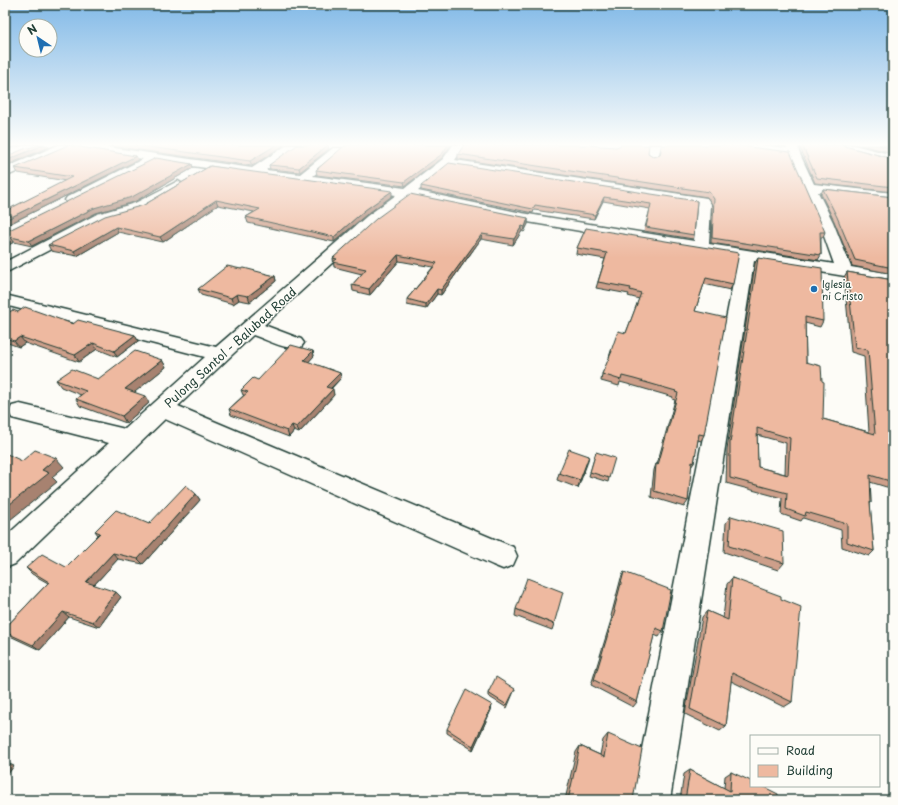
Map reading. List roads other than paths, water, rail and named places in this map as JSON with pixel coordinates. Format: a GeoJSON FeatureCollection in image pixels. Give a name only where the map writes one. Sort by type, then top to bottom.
{"type":"FeatureCollection","features":[{"type":"Feature","properties":{"kind":"street"},"geometry":{"type":"LineString","coordinates":[[60,206],[106,183]]}},
{"type":"Feature","properties":{"kind":"street"},"geometry":{"type":"LineString","coordinates":[[5,268],[102,217],[140,206],[181,183]]}},
{"type":"Feature","properties":{"kind":"street"},"geometry":{"type":"LineString","coordinates":[[337,183],[406,192],[522,217],[893,279]]}},
{"type":"Feature","properties":{"kind":"street","name":"Pulong Santol - Balubad Road"},"geometry":{"type":"LineString","coordinates":[[5,555],[220,354],[360,229],[419,183]]}},
{"type":"Feature","properties":{"kind":"street"},"geometry":{"type":"LineString","coordinates":[[581,183],[702,201],[704,204],[701,247]]}},
{"type":"Feature","properties":{"kind":"street"},"geometry":{"type":"LineString","coordinates":[[807,183],[826,222],[844,270]]}},
{"type":"Feature","properties":{"kind":"street"},"geometry":{"type":"LineString","coordinates":[[809,187],[893,197]]}},
{"type":"Feature","properties":{"kind":"street"},"geometry":{"type":"LineString","coordinates":[[651,800],[747,254]]}},
{"type":"Feature","properties":{"kind":"street"},"geometry":{"type":"LineString","coordinates":[[5,300],[220,354]]}},
{"type":"Feature","properties":{"kind":"street"},"geometry":{"type":"LineString","coordinates":[[251,327],[294,343]]}},
{"type":"Feature","properties":{"kind":"street"},"geometry":{"type":"LineString","coordinates":[[162,408],[503,556]]}},
{"type":"Feature","properties":{"kind":"street"},"geometry":{"type":"LineString","coordinates":[[20,412],[129,439]]}},
{"type":"Feature","properties":{"kind":"place","name":"Iglesia ni Cristo"},"geometry":{"type":"Point","coordinates":[814,289]}}]}
